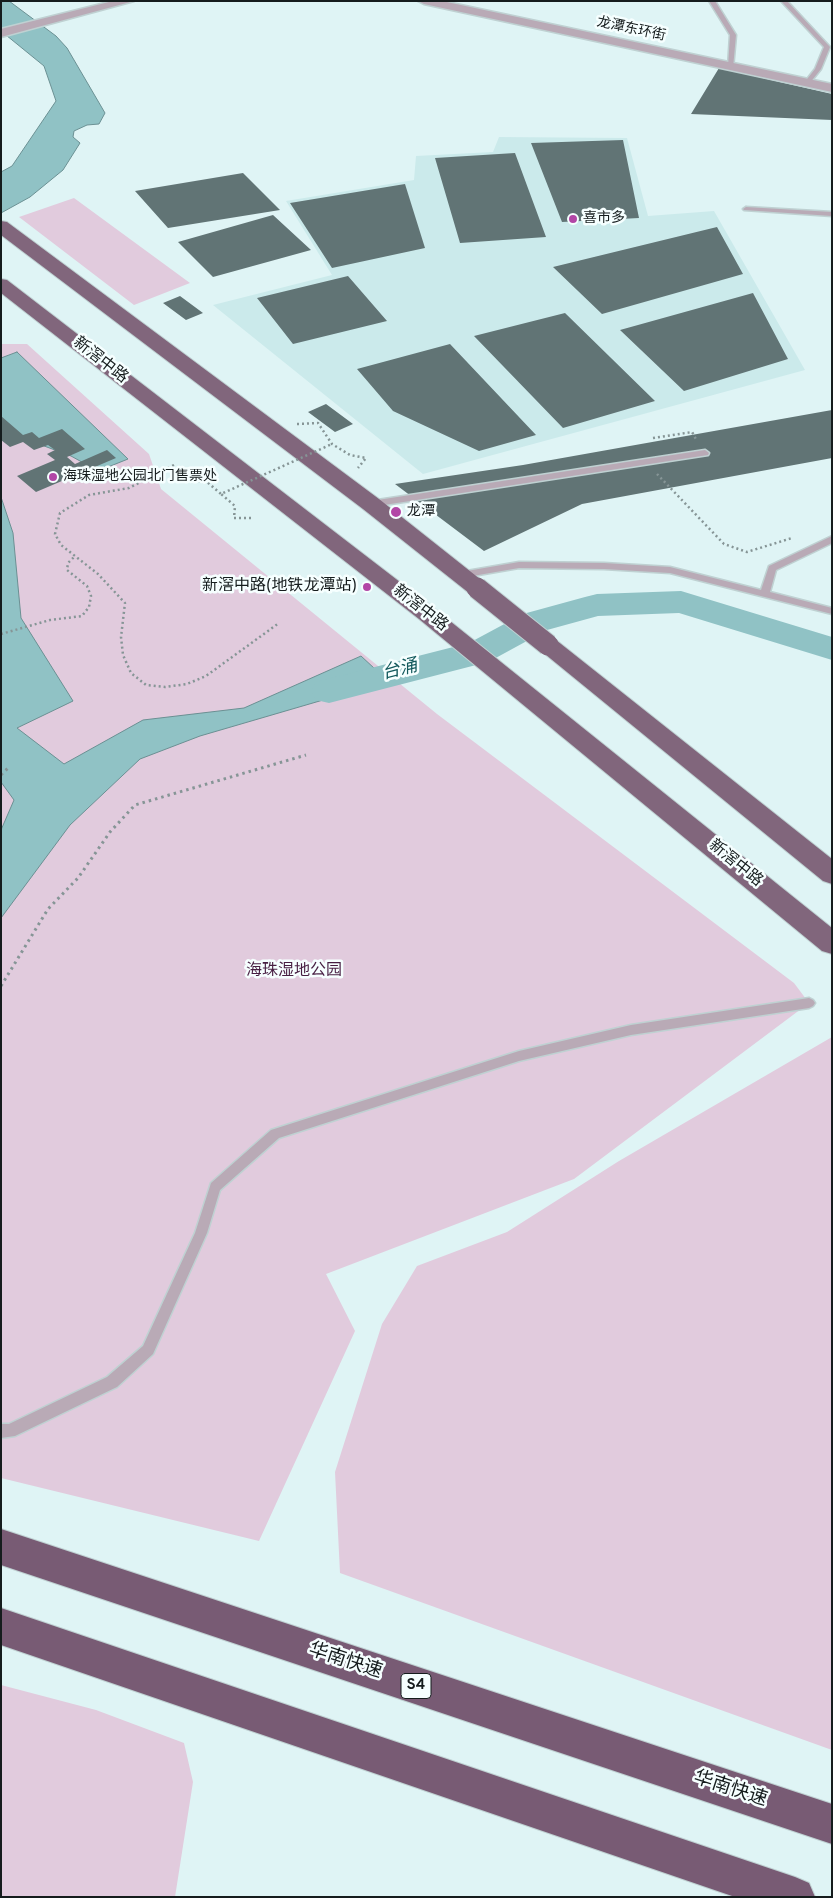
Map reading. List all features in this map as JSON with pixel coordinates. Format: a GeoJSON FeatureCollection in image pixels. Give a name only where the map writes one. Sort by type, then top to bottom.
{"type":"FeatureCollection","features":[{"type":"Feature","properties":{"kind":"highway"},"geometry":{"type":"LineString","coordinates":[[4,228],[371,504],[832,874]]}},
{"type":"Feature","properties":{"kind":"highway","name":"新滘中路"},"geometry":{"type":"LineString","coordinates":[[1,284],[499,671],[832,943]]}},
{"type":"Feature","properties":{"kind":"highway","name":"华南快速"},"geometry":{"type":"LineString","coordinates":[[1,1547],[832,1824]]}},
{"type":"Feature","properties":{"kind":"highway"},"geometry":{"type":"LineString","coordinates":[[1,1626],[794,1897]]}},
{"type":"Feature","properties":{"kind":"street"},"geometry":{"type":"LineString","coordinates":[[1,33],[128,1]]}},
{"type":"Feature","properties":{"kind":"street","name":"龙潭东环街"},"geometry":{"type":"LineString","coordinates":[[424,1],[832,88]]}},
{"type":"Feature","properties":{"kind":"lane"},"geometry":{"type":"LineString","coordinates":[[712,1],[733,35],[731,67]]}},
{"type":"Feature","properties":{"kind":"lane"},"geometry":{"type":"LineString","coordinates":[[784,1],[827,47],[818,69],[807,83]]}},
{"type":"Feature","properties":{"kind":"lane"},"geometry":{"type":"LineString","coordinates":[[746,209],[832,214]]}},
{"type":"Feature","properties":{"kind":"lane"},"geometry":{"type":"LineString","coordinates":[[371,504],[705,453]]}},
{"type":"Feature","properties":{"kind":"lane"},"geometry":{"type":"LineString","coordinates":[[764,594],[772,568],[832,539]]}},
{"type":"Feature","properties":{"kind":"lane"},"geometry":{"type":"LineString","coordinates":[[469,581],[519,565],[604,566],[670,570],[832,611]]}},
{"type":"Feature","properties":{"kind":"lane"},"geometry":{"type":"LineString","coordinates":[[1,1432],[10,1431],[112,1382],[148,1350],[201,1233],[215,1187],[275,1134],[519,1056],[631,1030],[809,1004]]}},
{"type":"Feature","properties":{"kind":"path"},"geometry":{"type":"LineString","coordinates":[[297,424],[318,423],[332,444],[350,455],[366,458],[358,468]]}},
{"type":"Feature","properties":{"kind":"path"},"geometry":{"type":"LineString","coordinates":[[653,438],[692,432],[705,453]]}},
{"type":"Feature","properties":{"kind":"path"},"geometry":{"type":"LineString","coordinates":[[221,494],[332,444]]}},
{"type":"Feature","properties":{"kind":"path"},"geometry":{"type":"LineString","coordinates":[[647,463],[724,544],[747,552],[792,538]]}},
{"type":"Feature","properties":{"kind":"path"},"geometry":{"type":"LineString","coordinates":[[174,465],[128,488],[89,495],[60,513],[55,534],[60,545],[98,574],[125,604],[121,637],[123,655],[131,673],[146,685],[165,687],[187,684],[206,676],[279,623]]}},
{"type":"Feature","properties":{"kind":"path"},"geometry":{"type":"LineString","coordinates":[[195,468],[185,481],[206,481],[235,506],[234,518],[251,518]]}},
{"type":"Feature","properties":{"kind":"path"},"geometry":{"type":"LineString","coordinates":[[1,634],[50,620],[82,616],[90,607],[91,596],[87,586],[67,570],[68,563],[75,556]]}},
{"type":"Feature","properties":{"kind":"path"},"geometry":{"type":"LineString","coordinates":[[1,986],[48,909],[78,878],[110,832],[135,806],[306,754]]}},
{"type":"Feature","properties":{"kind":"path"},"geometry":{"type":"LineString","coordinates":[[1,775],[8,768]]}},
{"type":"Feature","properties":{"kind":"shaded area"},"geometry":{"type":"Polygon","coordinates":[[[1,1],[9,1],[56,36],[67,48],[105,113],[99,124],[87,125],[74,131],[73,137],[80,143],[63,170],[30,197],[1,213],[1,172],[12,166],[56,101],[44,66],[1,31],[1,1]]]}},
{"type":"Feature","properties":{"kind":"shaded area"},"geometry":{"type":"Polygon","coordinates":[[[499,137],[627,138],[648,216],[714,211],[805,370],[423,474],[213,305],[332,275],[286,201],[414,180],[416,156],[493,152],[499,137]]]}},
{"type":"Feature","properties":{"kind":"shaded area"},"geometry":{"type":"Polygon","coordinates":[[[17,352],[128,459],[98,471],[71,456],[20,437],[1,422],[1,358],[17,352]]]}},
{"type":"Feature","properties":{"kind":"shaded area"},"geometry":{"type":"Polygon","coordinates":[[[1,497],[13,533],[21,618],[73,701],[17,728],[64,764],[143,720],[244,708],[361,656],[388,681],[200,736],[140,759],[70,825],[1,918],[1,830],[14,800],[1,782],[1,497]]]}},
{"type":"Feature","properties":{"kind":"green space"},"geometry":{"type":"Polygon","coordinates":[[[74,198],[190,283],[134,305],[19,217],[74,198]]]}},
{"type":"Feature","properties":{"kind":"green space","name":"海珠湿地公园"},"geometry":{"type":"Polygon","coordinates":[[[1,344],[27,344],[149,454],[161,489],[437,714],[794,983],[809,1003],[574,1179],[326,1274],[355,1331],[259,1541],[1,1478],[1,344]]]}},
{"type":"Feature","properties":{"kind":"green space"},"geometry":{"type":"Polygon","coordinates":[[[832,1037],[832,1750],[340,1573],[335,1472],[382,1324],[417,1266],[507,1232],[619,1161],[832,1037]]]}},
{"type":"Feature","properties":{"kind":"green space"},"geometry":{"type":"Polygon","coordinates":[[[1,1685],[96,1710],[184,1743],[193,1782],[175,1897],[1,1897],[1,1685]]]}},
{"type":"Feature","properties":{"kind":"building"},"geometry":{"type":"Polygon","coordinates":[[[719,68],[832,94],[832,120],[691,114],[719,68]]]}},
{"type":"Feature","properties":{"kind":"building"},"geometry":{"type":"Polygon","coordinates":[[[623,140],[639,218],[562,222],[531,143],[623,140]]]}},
{"type":"Feature","properties":{"kind":"building"},"geometry":{"type":"Polygon","coordinates":[[[515,153],[546,237],[460,243],[435,158],[515,153]]]}},
{"type":"Feature","properties":{"kind":"building"},"geometry":{"type":"Polygon","coordinates":[[[243,173],[280,210],[168,228],[135,191],[243,173]]]}},
{"type":"Feature","properties":{"kind":"building"},"geometry":{"type":"Polygon","coordinates":[[[405,184],[425,248],[332,268],[290,203],[405,184]]]}},
{"type":"Feature","properties":{"kind":"building"},"geometry":{"type":"Polygon","coordinates":[[[273,215],[311,250],[213,277],[178,242],[273,215]]]}},
{"type":"Feature","properties":{"kind":"building"},"geometry":{"type":"Polygon","coordinates":[[[717,227],[743,274],[602,314],[553,267],[717,227]]]}},
{"type":"Feature","properties":{"kind":"building"},"geometry":{"type":"Polygon","coordinates":[[[348,276],[387,321],[293,344],[257,298],[348,276]]]}},
{"type":"Feature","properties":{"kind":"building"},"geometry":{"type":"Polygon","coordinates":[[[753,293],[788,359],[684,391],[620,330],[753,293]]]}},
{"type":"Feature","properties":{"kind":"building"},"geometry":{"type":"Polygon","coordinates":[[[180,296],[203,313],[186,320],[163,303],[180,296]]]}},
{"type":"Feature","properties":{"kind":"building"},"geometry":{"type":"Polygon","coordinates":[[[565,313],[655,401],[563,428],[474,336],[565,313]]]}},
{"type":"Feature","properties":{"kind":"building"},"geometry":{"type":"Polygon","coordinates":[[[450,344],[536,435],[479,451],[393,411],[357,369],[450,344]]]}},
{"type":"Feature","properties":{"kind":"building"},"geometry":{"type":"Polygon","coordinates":[[[326,404],[353,424],[335,432],[308,412],[326,404]]]}},
{"type":"Feature","properties":{"kind":"building","name":"龙潭"},"geometry":{"type":"Polygon","coordinates":[[[832,410],[832,458],[582,504],[484,551],[395,484],[523,465],[832,410]]]}},
{"type":"Feature","properties":{"kind":"building"},"geometry":{"type":"Polygon","coordinates":[[[1,416],[23,435],[32,432],[39,438],[62,429],[85,449],[67,457],[75,464],[107,450],[116,458],[36,492],[17,476],[55,460],[47,454],[55,450],[48,445],[34,450],[23,442],[10,447],[1,440],[1,416]]]}},
{"type":"Feature","properties":{"kind":"waterway","name":"台涌"},"geometry":{"type":"LineString","coordinates":[[329,691],[480,652],[535,622],[597,605],[681,602],[832,649]]}},
{"type":"Feature","properties":{"kind":"place","name":"喜市多"},"geometry":{"type":"Point","coordinates":[573,219]}},
{"type":"Feature","properties":{"kind":"place","name":"海珠湿地公园北门售票处"},"geometry":{"type":"Point","coordinates":[53,477]}},
{"type":"Feature","properties":{"kind":"place","name":"龙潭"},"geometry":{"type":"Point","coordinates":[396,512]}},
{"type":"Feature","properties":{"kind":"place","name":"新滘中路(地铁龙潭站)"},"geometry":{"type":"Point","coordinates":[367,587]}}]}
